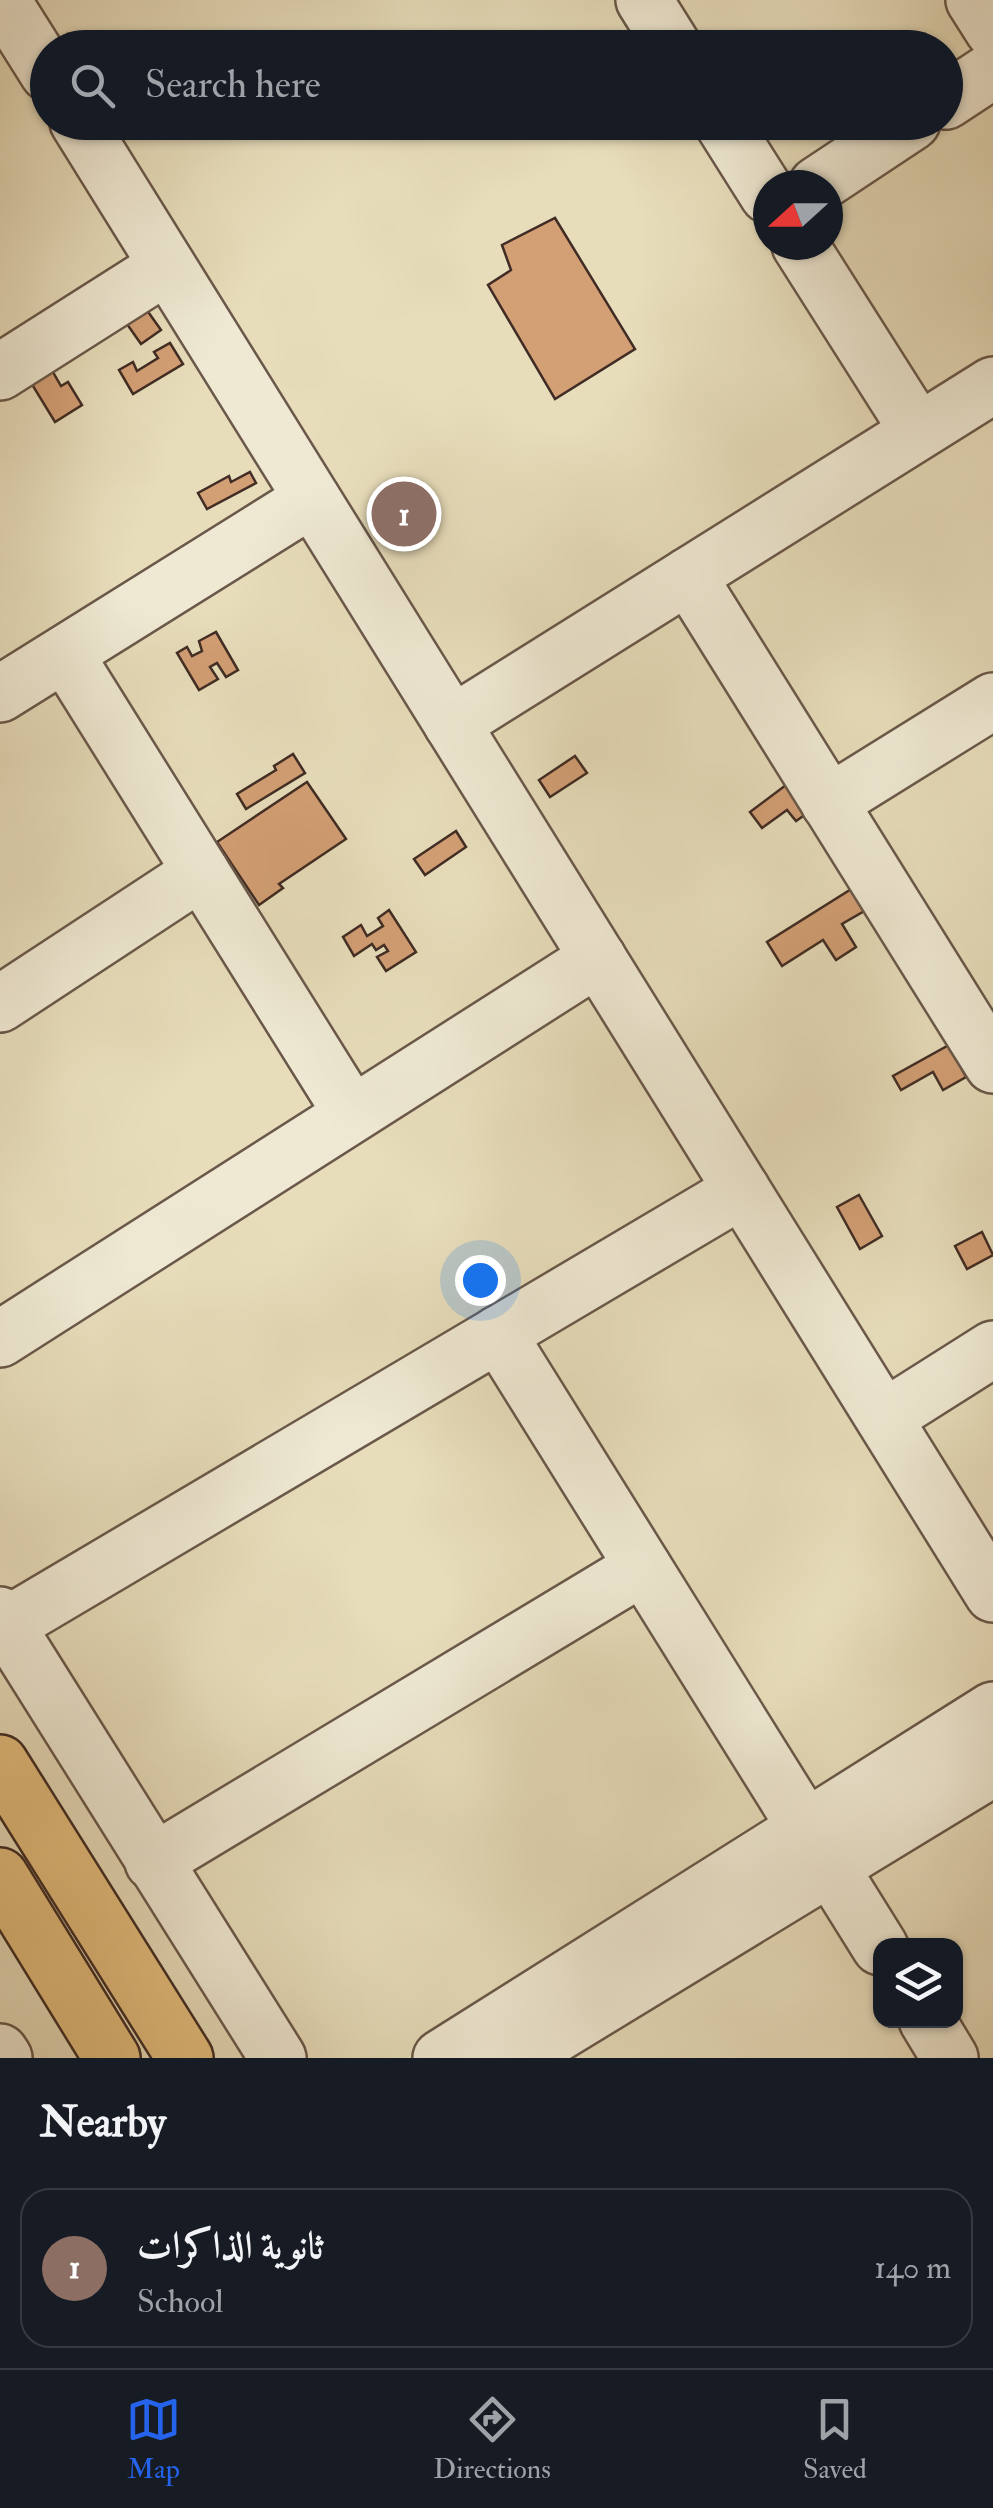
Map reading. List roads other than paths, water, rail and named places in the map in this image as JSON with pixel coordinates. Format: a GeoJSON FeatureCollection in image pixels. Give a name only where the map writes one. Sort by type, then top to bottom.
{"type":"FeatureCollection","features":[{"type":"Feature","properties":{"kind":"main road"},"geometry":{"type":"LineString","coordinates":[[0,1764],[184,2058]]}},
{"type":"Feature","properties":{"kind":"main road"},"geometry":{"type":"LineString","coordinates":[[0,1876],[112,2058]]}},
{"type":"Feature","properties":{"kind":"street"},"geometry":{"type":"LineString","coordinates":[[644,0],[663,30]]}},
{"type":"Feature","properties":{"kind":"street"},"geometry":{"type":"LineString","coordinates":[[974,0],[993,30]]}},
{"type":"Feature","properties":{"kind":"street"},"geometry":{"type":"LineString","coordinates":[[7,21],[30,50]]}},
{"type":"Feature","properties":{"kind":"street"},"geometry":{"type":"LineString","coordinates":[[963,90],[993,70]]}},
{"type":"Feature","properties":{"kind":"street"},"geometry":{"type":"LineString","coordinates":[[89,140],[993,1594]]}},
{"type":"Feature","properties":{"kind":"street"},"geometry":{"type":"LineString","coordinates":[[733,140],[753,171]]}},
{"type":"Feature","properties":{"kind":"street"},"geometry":{"type":"LineString","coordinates":[[839,170],[885,140]]}},
{"type":"Feature","properties":{"kind":"street"},"geometry":{"type":"LineString","coordinates":[[809,260],[918,432]]}},
{"type":"Feature","properties":{"kind":"street"},"geometry":{"type":"LineString","coordinates":[[0,372],[166,266]]}},
{"type":"Feature","properties":{"kind":"street"},"geometry":{"type":"LineString","coordinates":[[452,724],[993,384]]}},
{"type":"Feature","properties":{"kind":"street"},"geometry":{"type":"LineString","coordinates":[[0,694],[312,498]]}},
{"type":"Feature","properties":{"kind":"street"},"geometry":{"type":"LineString","coordinates":[[688,576],[829,803],[986,1040]]}},
{"type":"Feature","properties":{"kind":"street"},"geometry":{"type":"LineString","coordinates":[[65,654],[352,1114]]}},
{"type":"Feature","properties":{"kind":"street"},"geometry":{"type":"LineString","coordinates":[[829,803],[993,701]]}},
{"type":"Feature","properties":{"kind":"street"},"geometry":{"type":"LineString","coordinates":[[0,1004],[201,872]]}},
{"type":"Feature","properties":{"kind":"street"},"geometry":{"type":"LineString","coordinates":[[0,1339],[598,958]]}},
{"type":"Feature","properties":{"kind":"street"},"geometry":{"type":"LineString","coordinates":[[278,2058],[3,1620],[742,1190]]}},
{"type":"Feature","properties":{"kind":"street"},"geometry":{"type":"LineString","coordinates":[[498,1334],[874,1938]]}},
{"type":"Feature","properties":{"kind":"street"},"geometry":{"type":"LineString","coordinates":[[884,1418],[993,1349]]}},
{"type":"Feature","properties":{"kind":"street"},"geometry":{"type":"LineString","coordinates":[[154,1862],[643,1567]]}},
{"type":"Feature","properties":{"kind":"street"},"geometry":{"type":"LineString","coordinates":[[517,2058],[818,1847],[993,1710]]}},
{"type":"Feature","properties":{"kind":"street"},"geometry":{"type":"LineString","coordinates":[[441,2058],[818,1847],[993,1768]]}},
{"type":"Feature","properties":{"kind":"street"},"geometry":{"type":"LineString","coordinates":[[931,2028],[950,2058]]}},
{"type":"Feature","properties":{"kind":"place","name":"ثانوية الذاكرات"},"geometry":{"type":"Point","coordinates":[404,514]}}]}
